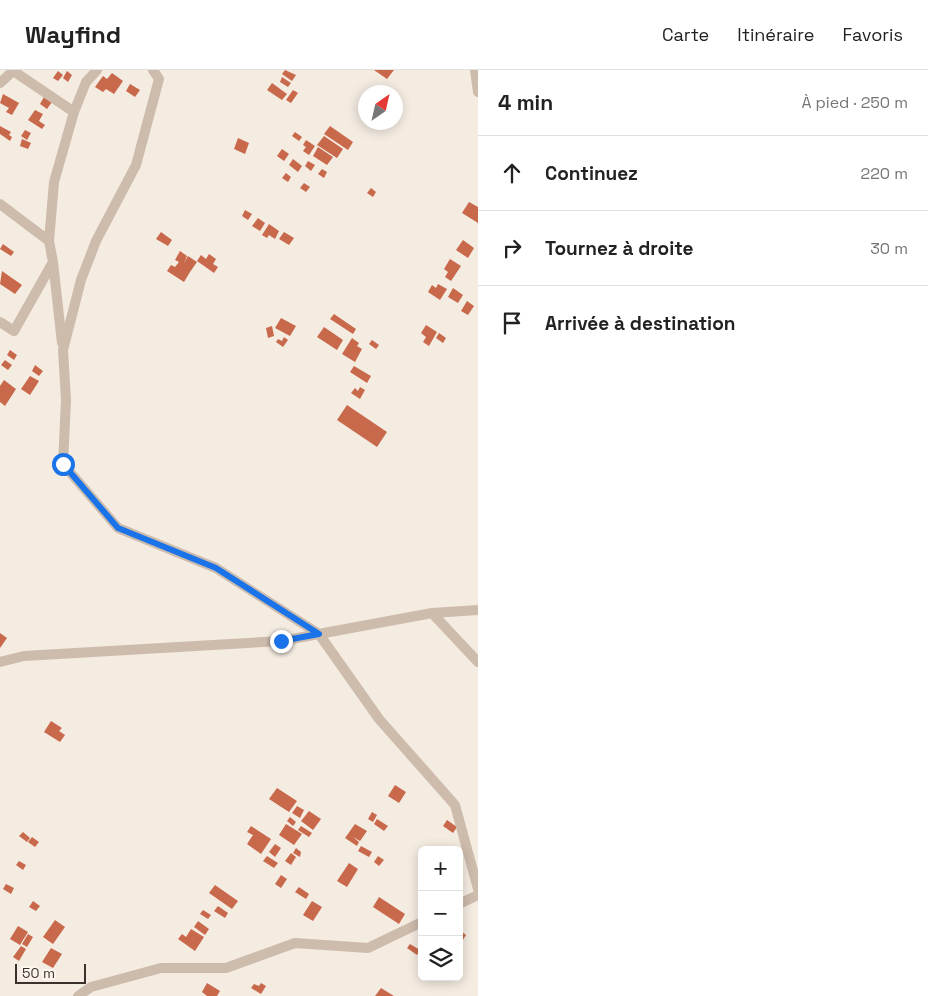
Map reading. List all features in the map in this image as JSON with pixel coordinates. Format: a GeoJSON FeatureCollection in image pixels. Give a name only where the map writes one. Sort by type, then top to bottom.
{"type":"FeatureCollection","features":[{"type":"Feature","properties":{"kind":"street"},"geometry":{"type":"LineString","coordinates":[[0,83],[12,70],[74,112]]}},
{"type":"Feature","properties":{"kind":"street"},"geometry":{"type":"LineString","coordinates":[[63,350],[81,280],[96,241],[136,165],[159,80],[153,70]]}},
{"type":"Feature","properties":{"kind":"street"},"geometry":{"type":"LineString","coordinates":[[475,70],[478,92]]}},
{"type":"Feature","properties":{"kind":"street"},"geometry":{"type":"LineString","coordinates":[[95,71],[86,82],[74,112],[54,182],[49,240],[63,350],[66,400],[63,464],[118,528],[216,568],[319,634],[379,718],[454,805],[478,889]]}},
{"type":"Feature","properties":{"kind":"street"},"geometry":{"type":"LineString","coordinates":[[0,204],[49,240]]}},
{"type":"Feature","properties":{"kind":"street"},"geometry":{"type":"LineString","coordinates":[[0,322],[14,331],[53,262]]}},
{"type":"Feature","properties":{"kind":"street"},"geometry":{"type":"LineString","coordinates":[[0,662],[24,656],[281,641],[432,613],[478,610]]}},
{"type":"Feature","properties":{"kind":"street"},"geometry":{"type":"LineString","coordinates":[[432,613],[478,662]]}},
{"type":"Feature","properties":{"kind":"street"},"geometry":{"type":"LineString","coordinates":[[463,902],[478,895]]}},
{"type":"Feature","properties":{"kind":"street"},"geometry":{"type":"LineString","coordinates":[[78,996],[91,986],[161,968],[226,968],[296,943],[368,948],[418,924]]}},
{"type":"Feature","properties":{"kind":"building"},"geometry":{"type":"Polygon","coordinates":[[[285,70],[296,75],[292,81],[282,74],[285,70]]]}},
{"type":"Feature","properties":{"kind":"building"},"geometry":{"type":"Polygon","coordinates":[[[374,70],[394,70],[387,79],[374,70]]]}},
{"type":"Feature","properties":{"kind":"building"},"geometry":{"type":"Polygon","coordinates":[[[58,71],[63,75],[58,81],[53,78],[58,71]]]}},
{"type":"Feature","properties":{"kind":"building"},"geometry":{"type":"Polygon","coordinates":[[[67,71],[72,75],[68,82],[63,78],[67,71]]]}},
{"type":"Feature","properties":{"kind":"building"},"geometry":{"type":"Polygon","coordinates":[[[112,73],[123,81],[114,94],[106,89],[103,92],[95,87],[103,76],[107,79],[112,73]]]}},
{"type":"Feature","properties":{"kind":"building"},"geometry":{"type":"Polygon","coordinates":[[[282,77],[291,83],[288,87],[280,82],[282,77]]]}},
{"type":"Feature","properties":{"kind":"building"},"geometry":{"type":"Polygon","coordinates":[[[272,83],[287,94],[282,100],[267,90],[272,83]]]}},
{"type":"Feature","properties":{"kind":"building"},"geometry":{"type":"Polygon","coordinates":[[[130,84],[140,90],[135,97],[126,91],[130,84]]]}},
{"type":"Feature","properties":{"kind":"building"},"geometry":{"type":"Polygon","coordinates":[[[293,90],[298,93],[291,103],[286,100],[293,90]]]}},
{"type":"Feature","properties":{"kind":"building"},"geometry":{"type":"Polygon","coordinates":[[[3,94],[19,103],[12,115],[6,112],[9,108],[0,103],[3,94]]]}},
{"type":"Feature","properties":{"kind":"building"},"geometry":{"type":"Polygon","coordinates":[[[44,97],[52,102],[47,109],[40,104],[44,97]]]}},
{"type":"Feature","properties":{"kind":"building"},"geometry":{"type":"Polygon","coordinates":[[[35,110],[43,114],[39,121],[45,125],[42,129],[28,120],[35,110]]]}},
{"type":"Feature","properties":{"kind":"building"},"geometry":{"type":"Polygon","coordinates":[[[0,126],[11,132],[9,135],[12,137],[10,141],[0,134],[0,126]]]}},
{"type":"Feature","properties":{"kind":"building"},"geometry":{"type":"Polygon","coordinates":[[[330,126],[353,142],[348,150],[324,134],[330,126]]]}},
{"type":"Feature","properties":{"kind":"building"},"geometry":{"type":"Polygon","coordinates":[[[25,130],[31,133],[27,140],[21,136],[25,130]]]}},
{"type":"Feature","properties":{"kind":"building"},"geometry":{"type":"Polygon","coordinates":[[[295,132],[302,137],[299,141],[292,136],[295,132]]]}},
{"type":"Feature","properties":{"kind":"building"},"geometry":{"type":"Polygon","coordinates":[[[324,136],[343,149],[337,158],[317,145],[324,136]]]}},
{"type":"Feature","properties":{"kind":"building"},"geometry":{"type":"Polygon","coordinates":[[[238,138],[249,143],[245,154],[234,149],[238,138]]]}},
{"type":"Feature","properties":{"kind":"building"},"geometry":{"type":"Polygon","coordinates":[[[22,139],[31,143],[28,149],[20,146],[22,139]]]}},
{"type":"Feature","properties":{"kind":"building"},"geometry":{"type":"Polygon","coordinates":[[[306,140],[315,146],[309,155],[303,151],[306,147],[303,145],[306,140]]]}},
{"type":"Feature","properties":{"kind":"building"},"geometry":{"type":"Polygon","coordinates":[[[318,147],[333,157],[327,165],[313,156],[318,147]]]}},
{"type":"Feature","properties":{"kind":"building"},"geometry":{"type":"Polygon","coordinates":[[[282,149],[289,154],[284,161],[277,156],[282,149]]]}},
{"type":"Feature","properties":{"kind":"building"},"geometry":{"type":"Polygon","coordinates":[[[293,159],[302,166],[298,172],[289,165],[293,159]]]}},
{"type":"Feature","properties":{"kind":"building"},"geometry":{"type":"Polygon","coordinates":[[[308,161],[315,165],[311,171],[305,166],[308,161]]]}},
{"type":"Feature","properties":{"kind":"building"},"geometry":{"type":"Polygon","coordinates":[[[322,169],[327,172],[324,178],[318,174],[322,169]]]}},
{"type":"Feature","properties":{"kind":"building"},"geometry":{"type":"Polygon","coordinates":[[[286,173],[291,177],[288,182],[282,178],[286,173]]]}},
{"type":"Feature","properties":{"kind":"building"},"geometry":{"type":"Polygon","coordinates":[[[304,183],[310,187],[306,192],[300,188],[304,183]]]}},
{"type":"Feature","properties":{"kind":"building"},"geometry":{"type":"Polygon","coordinates":[[[371,188],[376,192],[373,197],[367,193],[371,188]]]}},
{"type":"Feature","properties":{"kind":"building"},"geometry":{"type":"Polygon","coordinates":[[[469,202],[478,207],[478,223],[462,213],[469,202]]]}},
{"type":"Feature","properties":{"kind":"building"},"geometry":{"type":"Polygon","coordinates":[[[245,210],[252,214],[248,220],[242,216],[245,210]]]}},
{"type":"Feature","properties":{"kind":"building"},"geometry":{"type":"Polygon","coordinates":[[[258,218],[265,223],[260,231],[252,226],[258,218]]]}},
{"type":"Feature","properties":{"kind":"building"},"geometry":{"type":"Polygon","coordinates":[[[269,224],[279,231],[275,239],[269,235],[267,238],[262,235],[269,224]]]}},
{"type":"Feature","properties":{"kind":"building"},"geometry":{"type":"Polygon","coordinates":[[[161,232],[172,240],[168,246],[156,239],[161,232]]]}},
{"type":"Feature","properties":{"kind":"building"},"geometry":{"type":"Polygon","coordinates":[[[284,232],[294,238],[289,245],[279,239],[284,232]]]}},
{"type":"Feature","properties":{"kind":"building"},"geometry":{"type":"Polygon","coordinates":[[[463,240],[474,248],[468,258],[456,250],[463,240]]]}},
{"type":"Feature","properties":{"kind":"building"},"geometry":{"type":"Polygon","coordinates":[[[3,244],[14,252],[11,256],[0,249],[3,244]]]}},
{"type":"Feature","properties":{"kind":"building"},"geometry":{"type":"Polygon","coordinates":[[[180,251],[187,256],[184,263],[188,256],[197,262],[184,282],[167,271],[171,265],[175,267],[179,262],[175,260],[180,251]]]}},
{"type":"Feature","properties":{"kind":"building"},"geometry":{"type":"Polygon","coordinates":[[[209,254],[216,259],[213,264],[218,267],[214,273],[197,261],[201,255],[206,259],[209,254]]]}},
{"type":"Feature","properties":{"kind":"building"},"geometry":{"type":"Polygon","coordinates":[[[450,259],[461,266],[451,281],[445,277],[448,272],[444,269],[450,259]]]}},
{"type":"Feature","properties":{"kind":"building"},"geometry":{"type":"Polygon","coordinates":[[[2,271],[22,285],[15,294],[0,284],[2,271]]]}},
{"type":"Feature","properties":{"kind":"building"},"geometry":{"type":"Polygon","coordinates":[[[438,284],[447,289],[440,300],[428,292],[432,285],[436,288],[438,284]]]}},
{"type":"Feature","properties":{"kind":"building"},"geometry":{"type":"Polygon","coordinates":[[[453,288],[463,295],[458,303],[448,297],[453,288]]]}},
{"type":"Feature","properties":{"kind":"building"},"geometry":{"type":"Polygon","coordinates":[[[467,301],[474,306],[468,315],[461,311],[467,301]]]}},
{"type":"Feature","properties":{"kind":"building"},"geometry":{"type":"Polygon","coordinates":[[[334,314],[356,329],[353,334],[330,319],[334,314]]]}},
{"type":"Feature","properties":{"kind":"building"},"geometry":{"type":"Polygon","coordinates":[[[281,318],[296,326],[290,336],[275,328],[281,318]]]}},
{"type":"Feature","properties":{"kind":"building"},"geometry":{"type":"Polygon","coordinates":[[[426,325],[437,332],[429,346],[423,342],[426,337],[421,333],[426,325]]]}},
{"type":"Feature","properties":{"kind":"building"},"geometry":{"type":"Polygon","coordinates":[[[272,326],[274,336],[268,338],[266,328],[272,326]]]}},
{"type":"Feature","properties":{"kind":"building"},"geometry":{"type":"Polygon","coordinates":[[[324,327],[343,340],[337,350],[317,337],[324,327]]]}},
{"type":"Feature","properties":{"kind":"building"},"geometry":{"type":"Polygon","coordinates":[[[439,333],[446,338],[443,343],[436,338],[439,333]]]}},
{"type":"Feature","properties":{"kind":"building"},"geometry":{"type":"Polygon","coordinates":[[[284,337],[288,340],[283,347],[276,342],[278,339],[282,341],[284,337]]]}},
{"type":"Feature","properties":{"kind":"building"},"geometry":{"type":"Polygon","coordinates":[[[352,338],[359,343],[357,346],[362,349],[355,362],[342,354],[352,338]]]}},
{"type":"Feature","properties":{"kind":"building"},"geometry":{"type":"Polygon","coordinates":[[[372,340],[379,345],[376,349],[369,344],[372,340]]]}},
{"type":"Feature","properties":{"kind":"building"},"geometry":{"type":"Polygon","coordinates":[[[10,350],[17,355],[14,360],[7,355],[10,350]]]}},
{"type":"Feature","properties":{"kind":"building"},"geometry":{"type":"Polygon","coordinates":[[[5,360],[12,365],[8,370],[1,365],[5,360]]]}},
{"type":"Feature","properties":{"kind":"building"},"geometry":{"type":"Polygon","coordinates":[[[35,365],[43,371],[39,376],[32,371],[35,365]]]}},
{"type":"Feature","properties":{"kind":"building"},"geometry":{"type":"Polygon","coordinates":[[[354,366],[371,376],[367,383],[350,372],[354,366]]]}},
{"type":"Feature","properties":{"kind":"building"},"geometry":{"type":"Polygon","coordinates":[[[30,376],[39,381],[30,395],[21,389],[30,376]]]}},
{"type":"Feature","properties":{"kind":"building"},"geometry":{"type":"Polygon","coordinates":[[[4,380],[16,389],[5,406],[0,402],[0,386],[4,380]]]}},
{"type":"Feature","properties":{"kind":"building"},"geometry":{"type":"Polygon","coordinates":[[[360,387],[365,390],[360,399],[351,393],[355,388],[358,391],[360,387]]]}},
{"type":"Feature","properties":{"kind":"building"},"geometry":{"type":"Polygon","coordinates":[[[347,405],[387,432],[377,447],[337,420],[347,405]]]}},
{"type":"Feature","properties":{"kind":"building"},"geometry":{"type":"Polygon","coordinates":[[[0,633],[7,638],[0,648],[0,633]]]}},
{"type":"Feature","properties":{"kind":"building"},"geometry":{"type":"Polygon","coordinates":[[[51,721],[62,728],[59,731],[65,735],[60,742],[44,732],[51,721]]]}},
{"type":"Feature","properties":{"kind":"building"},"geometry":{"type":"Polygon","coordinates":[[[395,785],[406,792],[399,803],[388,796],[395,785]]]}},
{"type":"Feature","properties":{"kind":"building"},"geometry":{"type":"Polygon","coordinates":[[[277,788],[297,801],[289,812],[269,799],[277,788]]]}},
{"type":"Feature","properties":{"kind":"building"},"geometry":{"type":"Polygon","coordinates":[[[297,806],[304,810],[300,818],[292,813],[297,806]]]}},
{"type":"Feature","properties":{"kind":"building"},"geometry":{"type":"Polygon","coordinates":[[[309,811],[321,819],[313,830],[301,821],[309,811]]]}},
{"type":"Feature","properties":{"kind":"building"},"geometry":{"type":"Polygon","coordinates":[[[372,812],[377,815],[373,822],[368,819],[372,812]]]}},
{"type":"Feature","properties":{"kind":"building"},"geometry":{"type":"Polygon","coordinates":[[[290,817],[296,822],[293,826],[287,821],[290,817]]]}},
{"type":"Feature","properties":{"kind":"building"},"geometry":{"type":"Polygon","coordinates":[[[377,819],[388,826],[384,831],[374,824],[377,819]]]}},
{"type":"Feature","properties":{"kind":"building"},"geometry":{"type":"Polygon","coordinates":[[[447,820],[457,827],[453,833],[443,826],[447,820]]]}},
{"type":"Feature","properties":{"kind":"building"},"geometry":{"type":"Polygon","coordinates":[[[286,824],[302,834],[294,845],[279,835],[286,824]]]}},
{"type":"Feature","properties":{"kind":"building"},"geometry":{"type":"Polygon","coordinates":[[[355,824],[367,831],[360,841],[353,837],[359,842],[357,846],[345,838],[355,824]]]}},
{"type":"Feature","properties":{"kind":"building"},"geometry":{"type":"Polygon","coordinates":[[[251,826],[271,839],[261,854],[247,844],[253,835],[247,832],[251,826]]]}},
{"type":"Feature","properties":{"kind":"building"},"geometry":{"type":"Polygon","coordinates":[[[301,826],[312,833],[309,837],[298,830],[301,826]]]}},
{"type":"Feature","properties":{"kind":"building"},"geometry":{"type":"Polygon","coordinates":[[[23,832],[30,838],[27,842],[19,836],[23,832]]]}},
{"type":"Feature","properties":{"kind":"building"},"geometry":{"type":"Polygon","coordinates":[[[32,837],[39,842],[35,847],[28,842],[32,837]]]}},
{"type":"Feature","properties":{"kind":"building"},"geometry":{"type":"Polygon","coordinates":[[[275,844],[281,848],[275,857],[269,852],[275,844]]]}},
{"type":"Feature","properties":{"kind":"building"},"geometry":{"type":"Polygon","coordinates":[[[361,846],[372,852],[369,857],[358,851],[361,846]]]}},
{"type":"Feature","properties":{"kind":"building"},"geometry":{"type":"Polygon","coordinates":[[[296,848],[301,852],[300,857],[293,853],[296,848]]]}},
{"type":"Feature","properties":{"kind":"building"},"geometry":{"type":"Polygon","coordinates":[[[291,853],[296,857],[291,865],[285,861],[291,853]]]}},
{"type":"Feature","properties":{"kind":"building"},"geometry":{"type":"Polygon","coordinates":[[[267,856],[278,863],[274,868],[263,861],[267,856]]]}},
{"type":"Feature","properties":{"kind":"building"},"geometry":{"type":"Polygon","coordinates":[[[378,856],[384,860],[379,866],[374,862],[378,856]]]}},
{"type":"Feature","properties":{"kind":"building"},"geometry":{"type":"Polygon","coordinates":[[[19,861],[26,865],[23,870],[16,865],[19,861]]]}},
{"type":"Feature","properties":{"kind":"building"},"geometry":{"type":"Polygon","coordinates":[[[349,863],[358,869],[347,887],[337,881],[349,863]]]}},
{"type":"Feature","properties":{"kind":"building"},"geometry":{"type":"Polygon","coordinates":[[[281,875],[287,879],[281,888],[275,884],[281,875]]]}},
{"type":"Feature","properties":{"kind":"building"},"geometry":{"type":"Polygon","coordinates":[[[6,884],[14,888],[11,894],[3,889],[6,884]]]}},
{"type":"Feature","properties":{"kind":"building"},"geometry":{"type":"Polygon","coordinates":[[[215,885],[238,901],[232,909],[209,893],[215,885]]]}},
{"type":"Feature","properties":{"kind":"building"},"geometry":{"type":"Polygon","coordinates":[[[299,887],[309,894],[306,899],[295,892],[299,887]]]}},
{"type":"Feature","properties":{"kind":"building"},"geometry":{"type":"Polygon","coordinates":[[[379,897],[405,914],[399,924],[373,907],[379,897]]]}},
{"type":"Feature","properties":{"kind":"building"},"geometry":{"type":"Polygon","coordinates":[[[33,901],[40,906],[36,911],[29,907],[33,901]]]}},
{"type":"Feature","properties":{"kind":"building"},"geometry":{"type":"Polygon","coordinates":[[[312,901],[322,907],[313,921],[303,915],[312,901]]]}},
{"type":"Feature","properties":{"kind":"building"},"geometry":{"type":"Polygon","coordinates":[[[218,906],[228,913],[225,918],[214,911],[218,906]]]}},
{"type":"Feature","properties":{"kind":"building"},"geometry":{"type":"Polygon","coordinates":[[[203,910],[211,915],[208,919],[200,914],[203,910]]]}},
{"type":"Feature","properties":{"kind":"building"},"geometry":{"type":"Polygon","coordinates":[[[55,920],[65,927],[53,944],[43,937],[55,920]]]}},
{"type":"Feature","properties":{"kind":"building"},"geometry":{"type":"Polygon","coordinates":[[[198,921],[209,929],[205,935],[194,927],[198,921]]]}},
{"type":"Feature","properties":{"kind":"building"},"geometry":{"type":"Polygon","coordinates":[[[18,926],[28,932],[20,945],[10,939],[18,926]]]}},
{"type":"Feature","properties":{"kind":"building"},"geometry":{"type":"Polygon","coordinates":[[[191,929],[204,937],[195,951],[178,939],[182,934],[186,937],[191,929]]]}},
{"type":"Feature","properties":{"kind":"building"},"geometry":{"type":"Polygon","coordinates":[[[28,934],[33,937],[27,947],[22,944],[28,934]]]}},
{"type":"Feature","properties":{"kind":"building"},"geometry":{"type":"Polygon","coordinates":[[[410,944],[418,949],[418,953],[417,955],[407,948],[410,944]]]}},
{"type":"Feature","properties":{"kind":"building"},"geometry":{"type":"Polygon","coordinates":[[[21,946],[26,949],[19,961],[13,957],[21,946]]]}},
{"type":"Feature","properties":{"kind":"building"},"geometry":{"type":"Polygon","coordinates":[[[51,948],[62,954],[53,968],[42,962],[51,948]]]}},
{"type":"Feature","properties":{"kind":"building"},"geometry":{"type":"Polygon","coordinates":[[[207,983],[220,991],[217,996],[207,996],[202,992],[207,983]]]}},
{"type":"Feature","properties":{"kind":"building"},"geometry":{"type":"Polygon","coordinates":[[[261,983],[266,986],[261,994],[251,988],[254,984],[259,986],[261,983]]]}},
{"type":"Feature","properties":{"kind":"building"},"geometry":{"type":"Polygon","coordinates":[[[381,988],[394,996],[375,996],[381,988]]]}},
{"type":"Feature","properties":{"kind":"route"},"geometry":{"type":"LineString","coordinates":[[63,464],[118,528],[216,568],[319,634],[281,641]]}}]}
